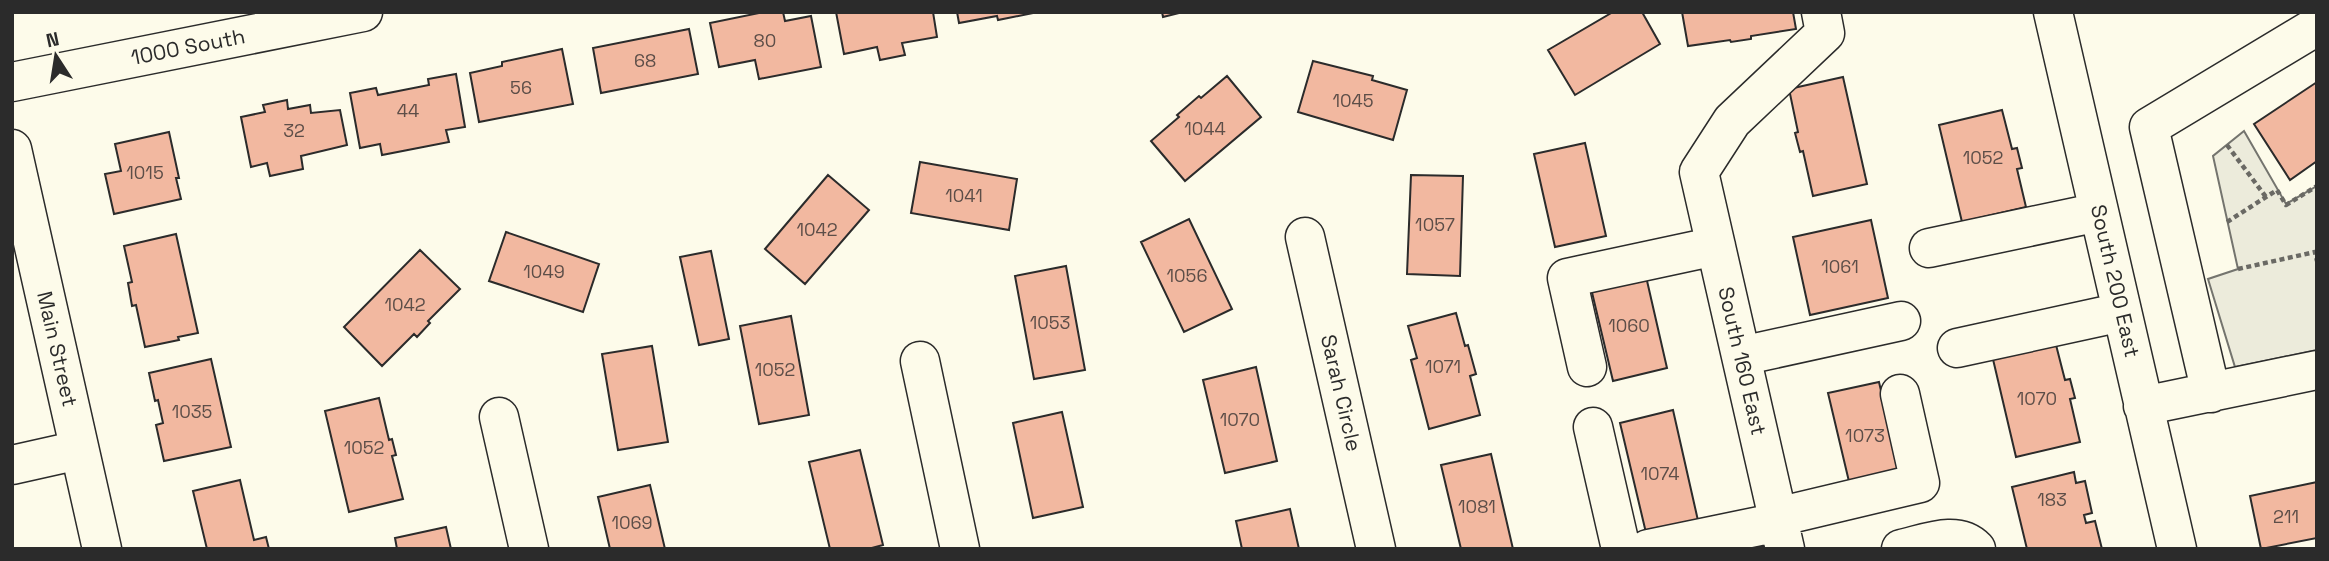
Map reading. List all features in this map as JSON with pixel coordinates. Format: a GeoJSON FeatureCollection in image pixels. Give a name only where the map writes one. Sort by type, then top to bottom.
{"type":"FeatureCollection","features":[{"type":"Feature","properties":{"kind":"street","name":"1000 South"},"geometry":{"type":"LineString","coordinates":[[12,82],[363,12]]}},
{"type":"Feature","properties":{"kind":"street","name":"South 160 East"},"geometry":{"type":"LineString","coordinates":[[1780,529],[1699,172],[1732,121],[1825,33],[1821,12]]}},
{"type":"Feature","properties":{"kind":"street","name":"South 200 East"},"geometry":{"type":"LineString","coordinates":[[2053,12],[2177,549]]}},
{"type":"Feature","properties":{"kind":"street"},"geometry":{"type":"LineString","coordinates":[[2211,393],[2149,127],[2317,26]]}},
{"type":"Feature","properties":{"kind":"street","name":"Main Street"},"geometry":{"type":"LineString","coordinates":[[12,149],[102,549]]}},
{"type":"Feature","properties":{"kind":"street"},"geometry":{"type":"LineString","coordinates":[[1929,248],[2099,212]]}},
{"type":"Feature","properties":{"kind":"street","name":"Sarah Circle"},"geometry":{"type":"LineString","coordinates":[[1305,237],[1376,549]]}},
{"type":"Feature","properties":{"kind":"street"},"geometry":{"type":"LineString","coordinates":[[1587,368],[1567,278],[1716,246]]}},
{"type":"Feature","properties":{"kind":"street"},"geometry":{"type":"LineString","coordinates":[[1957,348],[2122,312]]}},
{"type":"Feature","properties":{"kind":"street"},"geometry":{"type":"LineString","coordinates":[[1741,356],[1901,321]]}},
{"type":"Feature","properties":{"kind":"street"},"geometry":{"type":"LineString","coordinates":[[920,361],[960,549]]}},
{"type":"Feature","properties":{"kind":"street"},"geometry":{"type":"LineString","coordinates":[[2143,406],[2317,370]]}},
{"type":"Feature","properties":{"kind":"street"},"geometry":{"type":"LineString","coordinates":[[1648,549],[1780,529],[1920,483],[1900,394]]}},
{"type":"Feature","properties":{"kind":"street"},"geometry":{"type":"LineString","coordinates":[[499,417],[529,549]]}},
{"type":"Feature","properties":{"kind":"street"},"geometry":{"type":"LineString","coordinates":[[1593,427],[1621,549]]}},
{"type":"Feature","properties":{"kind":"street"},"geometry":{"type":"LineString","coordinates":[[12,465],[79,450]]}},
{"type":"Feature","properties":{"kind":"street"},"geometry":{"type":"LineString","coordinates":[[1901,549],[1956,538],[1976,549]]}},
{"type":"Feature","properties":{"kind":"path"},"geometry":{"type":"LineString","coordinates":[[2227,145],[2266,197]]}},
{"type":"Feature","properties":{"kind":"path"},"geometry":{"type":"LineString","coordinates":[[2227,222],[2277,190],[2286,205],[2317,186]]}},
{"type":"Feature","properties":{"kind":"path"},"geometry":{"type":"LineString","coordinates":[[2238,269],[2316,252],[2317,261]]}},
{"type":"Feature","properties":{"kind":"shaded area"},"geometry":{"type":"Polygon","coordinates":[[[2244,131],[2286,204],[2317,186],[2317,350],[2235,367],[2208,279],[2238,269],[2213,156],[2244,131]]]}},
{"type":"Feature","properties":{"kind":"building"},"geometry":{"type":"Polygon","coordinates":[[[764,12],[783,12],[785,21],[811,16],[821,67],[759,79],[755,60],[719,67],[710,23],[764,12]]]}},
{"type":"Feature","properties":{"kind":"building"},"geometry":{"type":"Polygon","coordinates":[[[836,12],[933,12],[937,37],[902,43],[905,55],[880,60],[877,47],[844,54],[836,12]]]}},
{"type":"Feature","properties":{"kind":"building"},"geometry":{"type":"Polygon","coordinates":[[[957,12],[1038,12],[998,20],[997,16],[959,23],[957,12]]]}},
{"type":"Feature","properties":{"kind":"building"},"geometry":{"type":"Polygon","coordinates":[[[1162,12],[1183,12],[1163,17],[1162,12]]]}},
{"type":"Feature","properties":{"kind":"building"},"geometry":{"type":"Polygon","coordinates":[[[1613,12],[1642,12],[1660,44],[1575,95],[1548,50],[1613,12]]]}},
{"type":"Feature","properties":{"kind":"building"},"geometry":{"type":"Polygon","coordinates":[[[1682,12],[1793,12],[1796,29],[1751,36],[1751,39],[1688,46],[1682,12]]]}},
{"type":"Feature","properties":{"kind":"building"},"geometry":{"type":"Polygon","coordinates":[[[689,29],[698,74],[601,93],[593,48],[689,29]]]}},
{"type":"Feature","properties":{"kind":"building"},"geometry":{"type":"Polygon","coordinates":[[[562,49],[573,104],[479,122],[470,73],[502,66],[502,62],[562,49]]]}},
{"type":"Feature","properties":{"kind":"building"},"geometry":{"type":"Polygon","coordinates":[[[1313,61],[1373,76],[1372,80],[1407,90],[1393,140],[1298,112],[1313,61]]]}},
{"type":"Feature","properties":{"kind":"building"},"geometry":{"type":"Polygon","coordinates":[[[456,74],[465,127],[446,130],[449,142],[382,155],[380,144],[360,148],[350,93],[376,88],[378,95],[429,85],[428,79],[456,74]]]}},
{"type":"Feature","properties":{"kind":"building"},"geometry":{"type":"Polygon","coordinates":[[[1227,76],[1261,117],[1185,181],[1151,141],[1199,96],[1201,98],[1227,76]]]}},
{"type":"Feature","properties":{"kind":"building"},"geometry":{"type":"Polygon","coordinates":[[[1843,77],[1867,184],[1813,196],[1803,151],[1800,152],[1795,133],[1798,132],[1789,89],[1843,77]]]}},
{"type":"Feature","properties":{"kind":"building"},"geometry":{"type":"Polygon","coordinates":[[[2317,82],[2317,161],[2290,180],[2254,124],[2317,82]]]}},
{"type":"Feature","properties":{"kind":"building"},"geometry":{"type":"Polygon","coordinates":[[[287,100],[288,109],[310,105],[311,113],[340,110],[347,145],[301,156],[303,169],[270,176],[267,163],[251,167],[241,117],[265,112],[263,105],[287,100]]]}},
{"type":"Feature","properties":{"kind":"building"},"geometry":{"type":"Polygon","coordinates":[[[2002,110],[2012,149],[2017,148],[2022,168],[2017,169],[2026,207],[1962,222],[1939,125],[2002,110]]]}},
{"type":"Feature","properties":{"kind":"building"},"geometry":{"type":"Polygon","coordinates":[[[169,132],[181,199],[114,214],[105,174],[121,171],[115,144],[169,132]]]}},
{"type":"Feature","properties":{"kind":"building"},"geometry":{"type":"Polygon","coordinates":[[[1585,143],[1606,236],[1555,247],[1534,154],[1585,143]]]}},
{"type":"Feature","properties":{"kind":"building"},"geometry":{"type":"Polygon","coordinates":[[[920,162],[1017,179],[1009,230],[911,213],[920,162]]]}},
{"type":"Feature","properties":{"kind":"building"},"geometry":{"type":"Polygon","coordinates":[[[828,175],[869,210],[805,284],[765,249],[828,175]]]}},
{"type":"Feature","properties":{"kind":"building"},"geometry":{"type":"Polygon","coordinates":[[[1411,175],[1463,176],[1460,276],[1407,274],[1411,175]]]}},
{"type":"Feature","properties":{"kind":"building"},"geometry":{"type":"Polygon","coordinates":[[[1189,219],[1232,309],[1184,332],[1141,242],[1189,219]]]}},
{"type":"Feature","properties":{"kind":"building"},"geometry":{"type":"Polygon","coordinates":[[[1871,220],[1888,298],[1810,315],[1793,237],[1871,220]]]}},
{"type":"Feature","properties":{"kind":"building"},"geometry":{"type":"Polygon","coordinates":[[[506,232],[599,264],[583,312],[489,281],[506,232]]]}},
{"type":"Feature","properties":{"kind":"building"},"geometry":{"type":"Polygon","coordinates":[[[176,234],[198,333],[145,347],[136,305],[132,306],[128,283],[132,282],[124,246],[176,234]]]}},
{"type":"Feature","properties":{"kind":"building"},"geometry":{"type":"Polygon","coordinates":[[[420,250],[460,289],[428,321],[430,323],[417,337],[414,334],[382,366],[344,327],[420,250]]]}},
{"type":"Feature","properties":{"kind":"building"},"geometry":{"type":"Polygon","coordinates":[[[711,251],[729,339],[699,345],[680,257],[711,251]]]}},
{"type":"Feature","properties":{"kind":"building"},"geometry":{"type":"Polygon","coordinates":[[[1066,266],[1085,370],[1034,379],[1015,276],[1066,266]]]}},
{"type":"Feature","properties":{"kind":"building"},"geometry":{"type":"Polygon","coordinates":[[[1645,272],[1667,368],[1613,381],[1590,284],[1645,272]]]}},
{"type":"Feature","properties":{"kind":"building"},"geometry":{"type":"Polygon","coordinates":[[[1456,313],[1476,374],[1470,376],[1480,415],[1429,429],[1411,360],[1417,358],[1408,326],[1456,313]]]}},
{"type":"Feature","properties":{"kind":"building"},"geometry":{"type":"Polygon","coordinates":[[[791,316],[809,415],[759,424],[740,326],[791,316]]]}},
{"type":"Feature","properties":{"kind":"building"},"geometry":{"type":"Polygon","coordinates":[[[2055,341],[2065,380],[2070,379],[2075,398],[2070,399],[2080,442],[2016,457],[1992,355],[2055,341]]]}},
{"type":"Feature","properties":{"kind":"building"},"geometry":{"type":"Polygon","coordinates":[[[652,346],[668,442],[618,450],[602,354],[652,346]]]}},
{"type":"Feature","properties":{"kind":"building"},"geometry":{"type":"Polygon","coordinates":[[[211,359],[231,447],[164,461],[156,425],[163,423],[149,373],[211,359]]]}},
{"type":"Feature","properties":{"kind":"building"},"geometry":{"type":"Polygon","coordinates":[[[1256,367],[1277,461],[1225,473],[1203,380],[1256,367]]]}},
{"type":"Feature","properties":{"kind":"building"},"geometry":{"type":"Polygon","coordinates":[[[1879,382],[1901,478],[1851,490],[1828,393],[1879,382]]]}},
{"type":"Feature","properties":{"kind":"building"},"geometry":{"type":"Polygon","coordinates":[[[379,398],[389,440],[392,439],[396,455],[392,456],[403,499],[349,512],[325,411],[379,398]]]}},
{"type":"Feature","properties":{"kind":"building"},"geometry":{"type":"Polygon","coordinates":[[[1673,410],[1699,525],[1647,537],[1620,423],[1673,410]]]}},
{"type":"Feature","properties":{"kind":"building"},"geometry":{"type":"Polygon","coordinates":[[[1062,412],[1083,507],[1033,518],[1013,423],[1062,412]]]}},
{"type":"Feature","properties":{"kind":"building"},"geometry":{"type":"Polygon","coordinates":[[[860,450],[883,545],[868,549],[830,549],[809,462],[860,450]]]}},
{"type":"Feature","properties":{"kind":"building"},"geometry":{"type":"Polygon","coordinates":[[[1491,454],[1513,549],[1461,549],[1441,465],[1491,454]]]}},
{"type":"Feature","properties":{"kind":"building"},"geometry":{"type":"Polygon","coordinates":[[[2074,472],[2076,483],[2085,481],[2092,513],[2084,515],[2086,523],[2095,521],[2102,549],[2027,549],[2012,487],[2074,472]]]}},
{"type":"Feature","properties":{"kind":"building"},"geometry":{"type":"Polygon","coordinates":[[[240,480],[254,540],[266,537],[269,549],[207,549],[193,491],[240,480]]]}},
{"type":"Feature","properties":{"kind":"building"},"geometry":{"type":"Polygon","coordinates":[[[2317,482],[2317,538],[2261,549],[2250,496],[2317,482]]]}},
{"type":"Feature","properties":{"kind":"building"},"geometry":{"type":"Polygon","coordinates":[[[650,485],[665,549],[610,549],[598,497],[650,485]]]}},
{"type":"Feature","properties":{"kind":"building"},"geometry":{"type":"Polygon","coordinates":[[[1290,509],[1299,549],[1242,549],[1236,521],[1290,509]]]}},
{"type":"Feature","properties":{"kind":"building"},"geometry":{"type":"Polygon","coordinates":[[[446,527],[451,549],[397,549],[395,538],[446,527]]]}}]}
